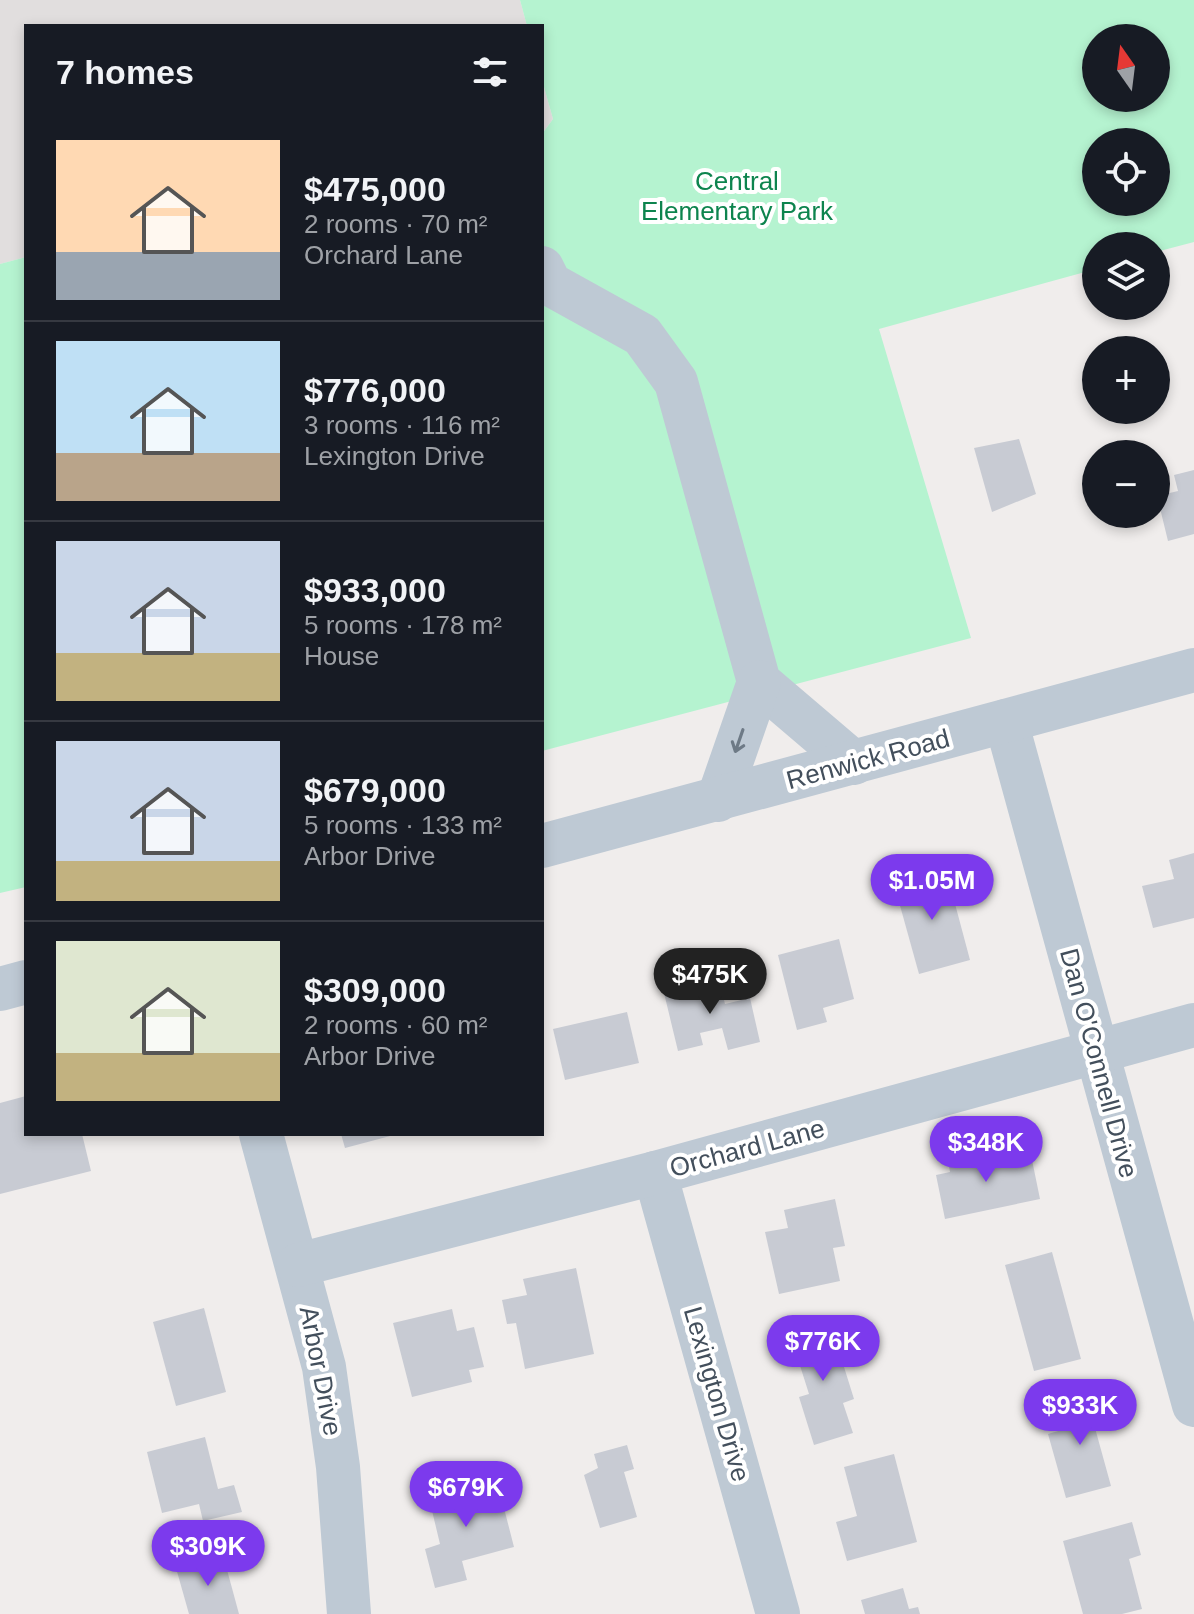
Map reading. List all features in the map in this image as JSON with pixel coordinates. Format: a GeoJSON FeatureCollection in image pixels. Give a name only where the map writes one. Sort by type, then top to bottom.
{"type":"FeatureCollection","features":[{"type":"Feature","properties":{"kind":"street"},"geometry":{"type":"LineString","coordinates":[[544,272],[550,284],[642,335],[676,382],[759,682],[854,763]]}},
{"type":"Feature","properties":{"kind":"street","name":"Renwick Road"},"geometry":{"type":"LineString","coordinates":[[544,845],[1194,670]]}},
{"type":"Feature","properties":{"kind":"street"},"geometry":{"type":"LineString","coordinates":[[718,800],[759,682]]}},
{"type":"Feature","properties":{"kind":"street","name":"Dan O'Connell Drive"},"geometry":{"type":"LineString","coordinates":[[1006,721],[1194,1405]]}},
{"type":"Feature","properties":{"kind":"street"},"geometry":{"type":"LineString","coordinates":[[0,989],[24,983]]}},
{"type":"Feature","properties":{"kind":"street","name":"Orchard Lane"},"geometry":{"type":"LineString","coordinates":[[298,1265],[655,1173],[1194,1025]]}},
{"type":"Feature","properties":{"kind":"street","name":"Arbor Drive"},"geometry":{"type":"LineString","coordinates":[[262,1136],[324,1367],[336,1453],[349,1614]]}},
{"type":"Feature","properties":{"kind":"street","name":"Lexington Drive"},"geometry":{"type":"LineString","coordinates":[[655,1173],[778,1614]]}},
{"type":"Feature","properties":{"kind":"shaded area"},"geometry":{"type":"Polygon","coordinates":[[[0,0],[520,0],[526,24],[24,24],[24,258],[0,264],[0,0]]]}},
{"type":"Feature","properties":{"kind":"shaded area"},"geometry":{"type":"Polygon","coordinates":[[[544,87],[553,119],[544,131],[544,87]]]}},
{"type":"Feature","properties":{"kind":"green space","name":"Central Elementary Park"},"geometry":{"type":"Polygon","coordinates":[[[520,0],[1194,0],[1194,242],[1170,248],[1170,232],[1082,232],[1082,273],[879,329],[971,638],[544,750],[544,131],[553,119],[544,87],[544,24],[526,24],[520,0]]]}},
{"type":"Feature","properties":{"kind":"green space"},"geometry":{"type":"Polygon","coordinates":[[[24,258],[24,887],[0,893],[0,264],[24,258]]]}},
{"type":"Feature","properties":{"kind":"building"},"geometry":{"type":"Polygon","coordinates":[[[1019,439],[1036,494],[992,512],[974,448],[1019,439]]]}},
{"type":"Feature","properties":{"kind":"building"},"geometry":{"type":"Polygon","coordinates":[[[1194,470],[1194,534],[1168,541],[1165,528],[1170,528],[1170,493],[1178,491],[1174,475],[1194,470]]]}},
{"type":"Feature","properties":{"kind":"building"},"geometry":{"type":"Polygon","coordinates":[[[1194,853],[1194,918],[1153,928],[1142,886],[1174,879],[1169,860],[1194,853]]]}},
{"type":"Feature","properties":{"kind":"building"},"geometry":{"type":"Polygon","coordinates":[[[946,870],[970,960],[919,974],[894,884],[946,870]]]}},
{"type":"Feature","properties":{"kind":"building"},"geometry":{"type":"Polygon","coordinates":[[[839,939],[854,999],[823,1008],[827,1022],[797,1030],[778,955],[839,939]]]}},
{"type":"Feature","properties":{"kind":"building"},"geometry":{"type":"Polygon","coordinates":[[[719,979],[725,1004],[750,998],[760,1042],[728,1050],[722,1028],[700,1033],[703,1045],[678,1051],[664,993],[719,979]]]}},
{"type":"Feature","properties":{"kind":"building"},"geometry":{"type":"Polygon","coordinates":[[[627,1012],[639,1063],[565,1080],[553,1029],[627,1012]]]}},
{"type":"Feature","properties":{"kind":"building"},"geometry":{"type":"Polygon","coordinates":[[[24,1097],[24,1136],[82,1136],[91,1171],[0,1194],[0,1103],[24,1097]]]}},
{"type":"Feature","properties":{"kind":"building"},"geometry":{"type":"Polygon","coordinates":[[[342,1136],[390,1136],[345,1148],[342,1136]]]}},
{"type":"Feature","properties":{"kind":"building"},"geometry":{"type":"Polygon","coordinates":[[[993,1152],[996,1163],[1031,1155],[1040,1199],[945,1219],[936,1175],[950,1172],[948,1161],[993,1152]]]}},
{"type":"Feature","properties":{"kind":"building"},"geometry":{"type":"Polygon","coordinates":[[[835,1199],[845,1246],[833,1248],[840,1281],[779,1294],[765,1232],[788,1228],[784,1210],[835,1199]]]}},
{"type":"Feature","properties":{"kind":"building"},"geometry":{"type":"Polygon","coordinates":[[[1052,1252],[1081,1359],[1034,1371],[1005,1265],[1052,1252]]]}},
{"type":"Feature","properties":{"kind":"building"},"geometry":{"type":"Polygon","coordinates":[[[576,1268],[594,1354],[525,1369],[516,1323],[507,1324],[502,1300],[527,1295],[523,1279],[576,1268]]]}},
{"type":"Feature","properties":{"kind":"building"},"geometry":{"type":"Polygon","coordinates":[[[204,1308],[226,1392],[176,1406],[153,1322],[204,1308]]]}},
{"type":"Feature","properties":{"kind":"building"},"geometry":{"type":"Polygon","coordinates":[[[452,1309],[457,1331],[474,1327],[484,1367],[469,1370],[472,1382],[412,1397],[393,1323],[452,1309]]]}},
{"type":"Feature","properties":{"kind":"building"},"geometry":{"type":"Polygon","coordinates":[[[830,1322],[854,1399],[843,1403],[853,1433],[814,1445],[799,1397],[809,1394],[790,1334],[830,1322]]]}},
{"type":"Feature","properties":{"kind":"building"},"geometry":{"type":"Polygon","coordinates":[[[1096,1393],[1105,1425],[1095,1428],[1111,1486],[1066,1498],[1048,1434],[1065,1429],[1058,1404],[1096,1393]]]}},
{"type":"Feature","properties":{"kind":"building"},"geometry":{"type":"Polygon","coordinates":[[[205,1437],[218,1489],[234,1485],[242,1512],[203,1521],[199,1504],[162,1513],[147,1452],[205,1437]]]}},
{"type":"Feature","properties":{"kind":"building"},"geometry":{"type":"Polygon","coordinates":[[[627,1445],[634,1469],[624,1472],[637,1517],[600,1528],[584,1475],[598,1468],[594,1454],[627,1445]]]}},
{"type":"Feature","properties":{"kind":"building"},"geometry":{"type":"Polygon","coordinates":[[[894,1454],[917,1542],[847,1561],[836,1522],[857,1516],[844,1467],[894,1454]]]}},
{"type":"Feature","properties":{"kind":"building"},"geometry":{"type":"Polygon","coordinates":[[[496,1477],[514,1547],[462,1561],[467,1580],[435,1588],[425,1549],[440,1544],[428,1494],[496,1477]]]}},
{"type":"Feature","properties":{"kind":"building"},"geometry":{"type":"Polygon","coordinates":[[[1132,1522],[1141,1555],[1129,1559],[1142,1609],[1122,1614],[1083,1614],[1063,1541],[1132,1522]]]}},
{"type":"Feature","properties":{"kind":"building"},"geometry":{"type":"Polygon","coordinates":[[[223,1555],[239,1614],[189,1614],[176,1568],[223,1555]]]}},
{"type":"Feature","properties":{"kind":"building"},"geometry":{"type":"Polygon","coordinates":[[[903,1588],[909,1609],[918,1607],[920,1614],[865,1614],[861,1600],[903,1588]]]}}]}
